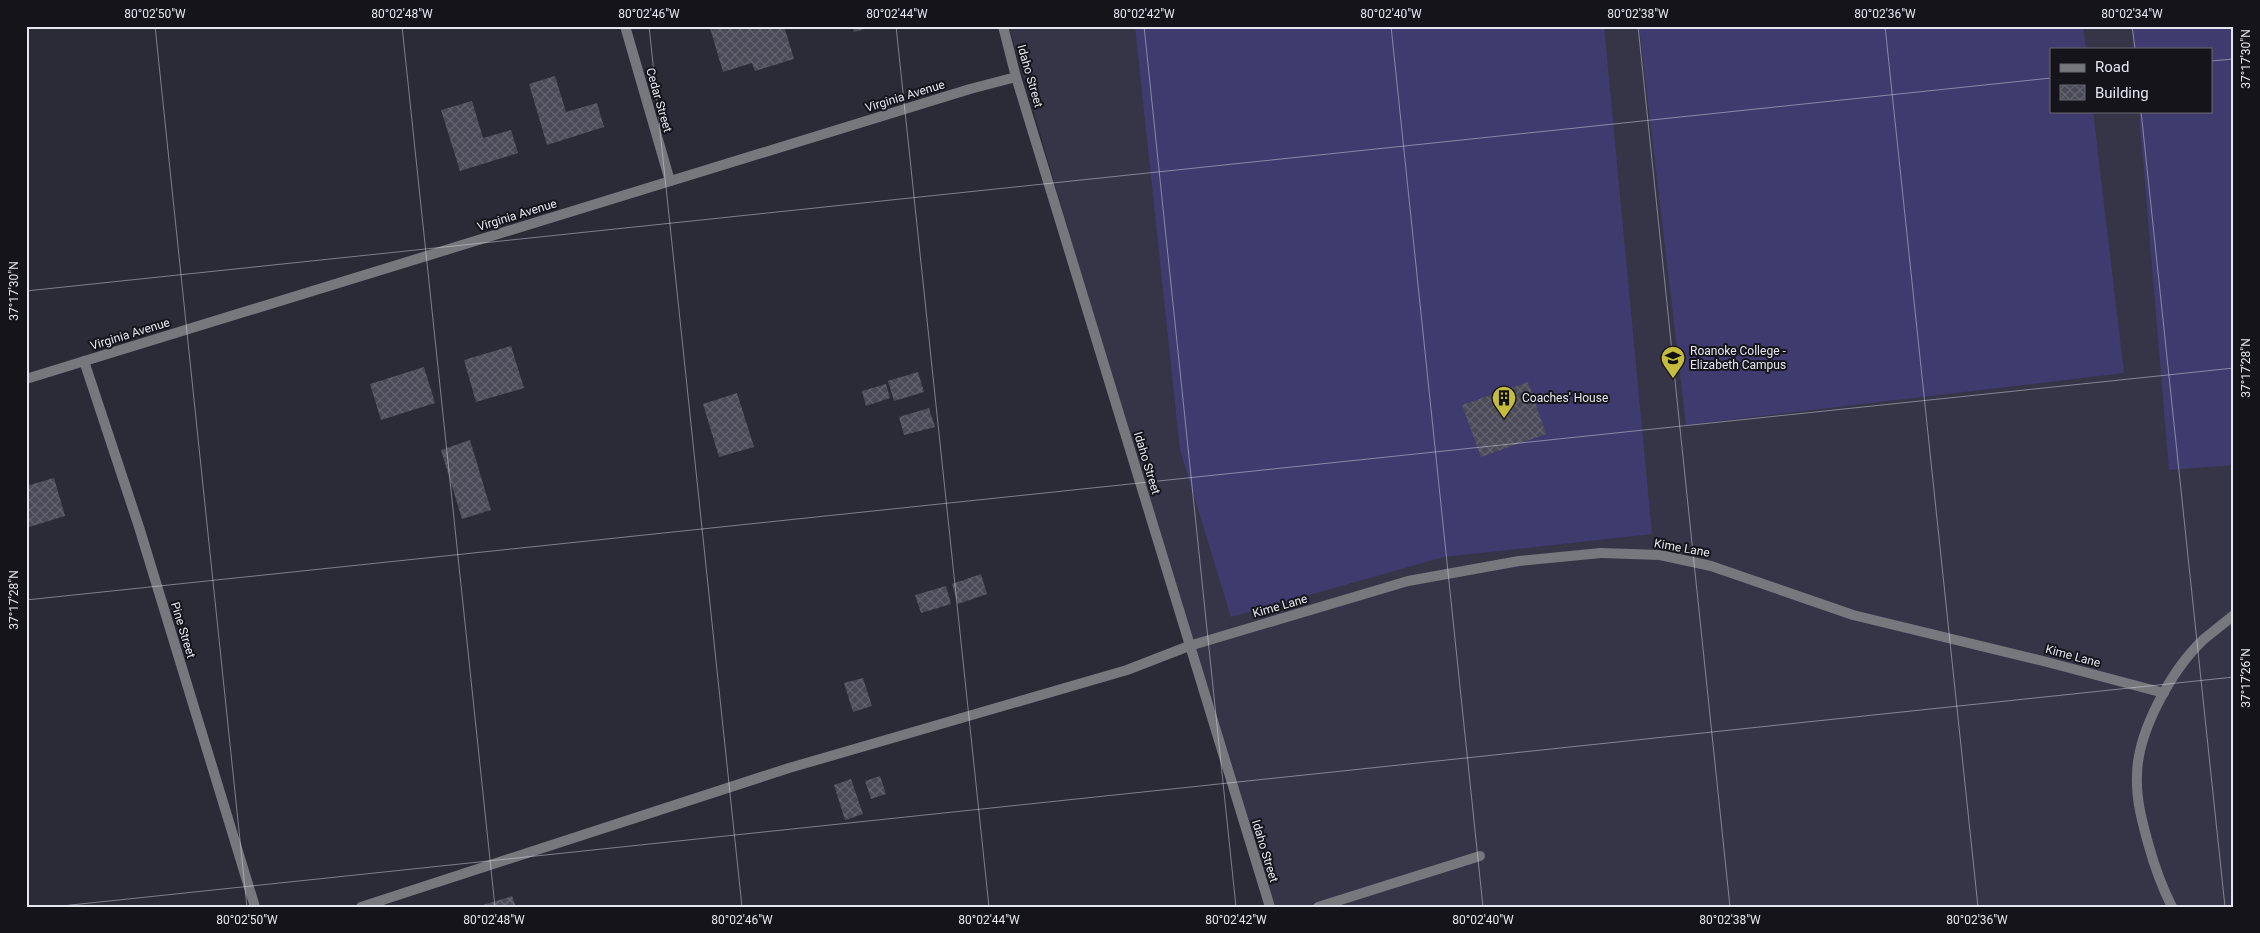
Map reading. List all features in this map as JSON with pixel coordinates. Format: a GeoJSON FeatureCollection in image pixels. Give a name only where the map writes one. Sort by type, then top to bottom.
{"type":"FeatureCollection","features":[{"type":"Feature","properties":{"kind":"street","name":"Cedar Street"},"geometry":{"type":"LineString","coordinates":[[625,26],[670,181]]}},
{"type":"Feature","properties":{"kind":"street","name":"Idaho Street"},"geometry":{"type":"LineString","coordinates":[[1003,26],[1016,77],[1270,907]]}},
{"type":"Feature","properties":{"kind":"street","name":"Virginia Avenue"},"geometry":{"type":"LineString","coordinates":[[26,379],[970,89],[1016,77]]}},
{"type":"Feature","properties":{"kind":"street","name":"Pine Street"},"geometry":{"type":"LineString","coordinates":[[84,361],[142,536],[255,907]]}},
{"type":"Feature","properties":{"kind":"street","name":"Kime Lane"},"geometry":{"type":"LineString","coordinates":[[361,907],[790,768],[1127,670],[1189,646],[1408,581],[1519,561],[1601,553],[1660,555],[1711,566],[1853,615],[2043,660],[2164,693]]}},
{"type":"Feature","properties":{"kind":"street"},"geometry":{"type":"LineString","coordinates":[[2172,907],[2154,865],[2141,816],[2137,776],[2141,741],[2164,693],[2192,653],[2204,640],[2234,615]]}},
{"type":"Feature","properties":{"kind":"street"},"geometry":{"type":"LineString","coordinates":[[1318,907],[1480,856]]}},
{"type":"Feature","properties":{"kind":"shaded area","name":"Roanoke College - Elizabeth Campus"},"geometry":{"type":"Polygon","coordinates":[[[1009,26],[2234,26],[2234,907],[1270,907],[1189,646],[1009,26]]]}},
{"type":"Feature","properties":{"kind":"shaded area"},"geometry":{"type":"Polygon","coordinates":[[[1135,26],[1604,26],[1652,534],[1444,557],[1231,617],[1180,450],[1135,26]]]}},
{"type":"Feature","properties":{"kind":"shaded area"},"geometry":{"type":"Polygon","coordinates":[[[1639,26],[2083,26],[2086,48],[2050,48],[2050,112],[2093,112],[2124,373],[1686,425],[1639,26]]]}},
{"type":"Feature","properties":{"kind":"shaded area"},"geometry":{"type":"Polygon","coordinates":[[[2132,26],[2234,26],[2234,465],[2169,470],[2139,112],[2212,112],[2212,48],[2134,48],[2132,26]]]}},
{"type":"Feature","properties":{"kind":"building"},"geometry":{"type":"Polygon","coordinates":[[[716,26],[784,26],[794,59],[755,71],[752,63],[723,72],[710,28],[716,26]]]}},
{"type":"Feature","properties":{"kind":"building"},"geometry":{"type":"Polygon","coordinates":[[[852,26],[872,26],[872,27],[854,32],[852,26]]]}},
{"type":"Feature","properties":{"kind":"building"},"geometry":{"type":"Polygon","coordinates":[[[555,76],[566,112],[597,103],[604,127],[547,145],[529,84],[555,76]]]}},
{"type":"Feature","properties":{"kind":"building"},"geometry":{"type":"Polygon","coordinates":[[[472,101],[483,138],[511,130],[518,153],[460,171],[441,110],[472,101]]]}},
{"type":"Feature","properties":{"kind":"building"},"geometry":{"type":"Polygon","coordinates":[[[511,346],[524,388],[476,402],[464,360],[511,346]]]}},
{"type":"Feature","properties":{"kind":"building"},"geometry":{"type":"Polygon","coordinates":[[[424,367],[435,403],[381,420],[370,384],[424,367]]]}},
{"type":"Feature","properties":{"kind":"building"},"geometry":{"type":"Polygon","coordinates":[[[918,372],[924,392],[894,401],[888,381],[918,372]]]}},
{"type":"Feature","properties":{"kind":"building","name":"Coaches' House"},"geometry":{"type":"Polygon","coordinates":[[[1528,382],[1546,434],[1481,457],[1462,405],[1528,382]]]}},
{"type":"Feature","properties":{"kind":"building"},"geometry":{"type":"Polygon","coordinates":[[[886,384],[890,398],[866,406],[862,391],[886,384]]]}},
{"type":"Feature","properties":{"kind":"building"},"geometry":{"type":"Polygon","coordinates":[[[737,393],[754,447],[719,457],[703,404],[737,393]]]}},
{"type":"Feature","properties":{"kind":"building"},"geometry":{"type":"Polygon","coordinates":[[[929,408],[935,427],[904,435],[899,417],[929,408]]]}},
{"type":"Feature","properties":{"kind":"building"},"geometry":{"type":"Polygon","coordinates":[[[470,440],[491,510],[462,519],[441,450],[470,440]]]}},
{"type":"Feature","properties":{"kind":"building"},"geometry":{"type":"Polygon","coordinates":[[[54,478],[65,516],[26,528],[26,486],[54,478]]]}},
{"type":"Feature","properties":{"kind":"building"},"geometry":{"type":"Polygon","coordinates":[[[981,574],[987,594],[958,604],[952,584],[981,574]]]}},
{"type":"Feature","properties":{"kind":"building"},"geometry":{"type":"Polygon","coordinates":[[[946,586],[951,604],[921,613],[915,595],[946,586]]]}},
{"type":"Feature","properties":{"kind":"building"},"geometry":{"type":"Polygon","coordinates":[[[863,678],[872,706],[853,712],[844,683],[863,678]]]}},
{"type":"Feature","properties":{"kind":"building"},"geometry":{"type":"Polygon","coordinates":[[[880,776],[886,794],[871,799],[865,781],[880,776]]]}},
{"type":"Feature","properties":{"kind":"building"},"geometry":{"type":"Polygon","coordinates":[[[851,779],[863,814],[845,820],[834,785],[851,779]]]}},
{"type":"Feature","properties":{"kind":"building"},"geometry":{"type":"Polygon","coordinates":[[[512,896],[516,907],[480,907],[480,906],[512,896]]]}},
{"type":"Feature","properties":{"kind":"place","name":"Roanoke College - Elizabeth Campus"},"geometry":{"type":"Point","coordinates":[1673,379]}},
{"type":"Feature","properties":{"kind":"place","name":"Coaches' House"},"geometry":{"type":"Point","coordinates":[1504,419]}}]}
